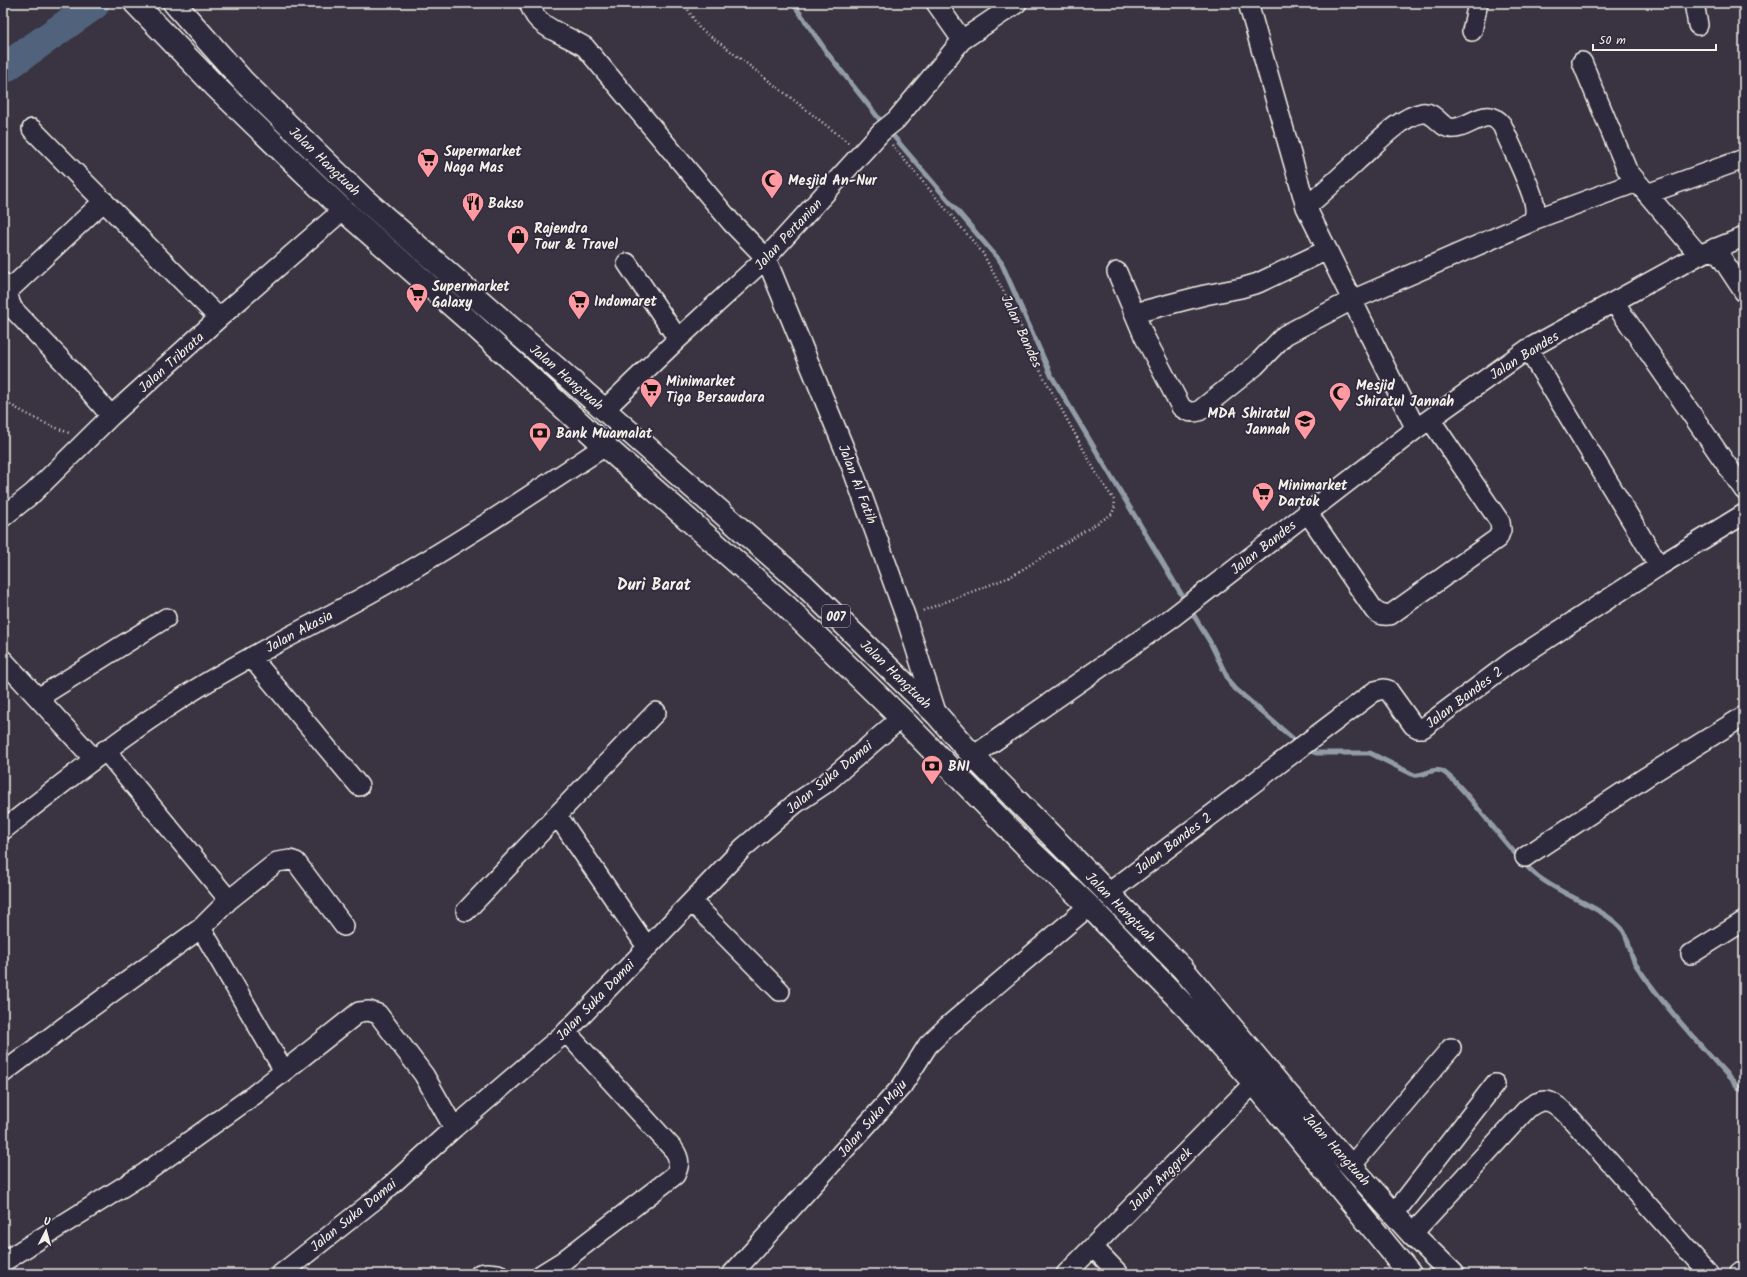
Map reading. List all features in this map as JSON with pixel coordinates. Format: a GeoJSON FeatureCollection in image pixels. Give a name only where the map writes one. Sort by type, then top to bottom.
{"type":"FeatureCollection","features":[{"type":"Feature","properties":{"kind":"highway","name":"Jalan Hangtuah"},"geometry":{"type":"LineString","coordinates":[[136,3],[217,88],[343,210],[467,319],[605,446],[786,606],[901,718],[1031,850],[1089,906],[1187,1008],[1254,1083],[1410,1274]]}},
{"type":"Feature","properties":{"kind":"highway","name":"Jalan Hangtuah"},"geometry":{"type":"LineString","coordinates":[[174,3],[244,82],[364,199],[804,584],[937,715],[973,756],[1107,894],[1182,968],[1284,1090],[1351,1166],[1412,1234],[1453,1274]]}},
{"type":"Feature","properties":{"kind":"highway"},"geometry":{"type":"LineString","coordinates":[[1031,850],[1049,834]]}},
{"type":"Feature","properties":{"kind":"street"},"geometry":{"type":"LineString","coordinates":[[529,3],[536,17],[545,26],[576,40],[585,47],[731,222],[766,258]]}},
{"type":"Feature","properties":{"kind":"street"},"geometry":{"type":"LineString","coordinates":[[936,3],[962,40]]}},
{"type":"Feature","properties":{"kind":"street","name":"Jalan Pertanian"},"geometry":{"type":"LineString","coordinates":[[604,410],[766,258],[887,127],[962,40],[1017,3]]}},
{"type":"Feature","properties":{"kind":"street"},"geometry":{"type":"LineString","coordinates":[[1248,3],[1306,208],[1352,300],[1423,424],[1500,522],[1502,530],[1498,538],[1390,615],[1381,615],[1374,610],[1307,512]]}},
{"type":"Feature","properties":{"kind":"street"},"geometry":{"type":"LineString","coordinates":[[1472,32],[1478,3]]}},
{"type":"Feature","properties":{"kind":"street"},"geometry":{"type":"LineString","coordinates":[[1694,3],[1698,25]]}},
{"type":"Feature","properties":{"kind":"street"},"geometry":{"type":"LineString","coordinates":[[1582,62],[1627,170],[1642,188],[1707,251],[1744,292]]}},
{"type":"Feature","properties":{"kind":"street"},"geometry":{"type":"LineString","coordinates":[[1306,208],[1395,126],[1423,113],[1435,116],[1442,126],[1451,129],[1462,127],[1482,117],[1490,117],[1498,120],[1502,125],[1534,199],[1535,213],[1533,220]]}},
{"type":"Feature","properties":{"kind":"street"},"geometry":{"type":"LineString","coordinates":[[32,128],[219,318]]}},
{"type":"Feature","properties":{"kind":"street"},"geometry":{"type":"LineString","coordinates":[[1116,272],[1144,336],[1181,407],[1190,412],[1194,412],[1199,411],[1240,379],[1285,335],[1352,300],[1533,220],[1744,159]]}},
{"type":"Feature","properties":{"kind":"street"},"geometry":{"type":"LineString","coordinates":[[104,201],[6,287],[9,302],[13,309],[75,374],[111,416]]}},
{"type":"Feature","properties":{"kind":"street","name":"Jalan Tribrata"},"geometry":{"type":"LineString","coordinates":[[3,517],[33,494],[111,416],[219,318],[343,210]]}},
{"type":"Feature","properties":{"kind":"street","name":"Jalan Bandes"},"geometry":{"type":"LineString","coordinates":[[973,756],[1173,616],[1423,424],[1528,349],[1707,251],[1744,238]]}},
{"type":"Feature","properties":{"kind":"street"},"geometry":{"type":"LineString","coordinates":[[1135,313],[1258,283],[1328,250]]}},
{"type":"Feature","properties":{"kind":"street","name":"Jalan Al Fatih"},"geometry":{"type":"LineString","coordinates":[[766,258],[851,465],[906,618],[937,715]]}},
{"type":"Feature","properties":{"kind":"street"},"geometry":{"type":"LineString","coordinates":[[627,264],[678,339]]}},
{"type":"Feature","properties":{"kind":"street"},"geometry":{"type":"LineString","coordinates":[[1614,302],[1744,490]]}},
{"type":"Feature","properties":{"kind":"street"},"geometry":{"type":"LineString","coordinates":[[1528,349],[1658,566]]}},
{"type":"Feature","properties":{"kind":"street","name":"Jalan Akasia"},"geometry":{"type":"LineString","coordinates":[[3,830],[100,754],[188,694],[251,657],[383,586],[478,528],[605,446]]}},
{"type":"Feature","properties":{"kind":"street","name":"Jalan Bandes 2"},"geometry":{"type":"LineString","coordinates":[[1107,894],[1375,691],[1384,688],[1392,695],[1413,726],[1423,728],[1511,662],[1658,566],[1744,514]]}},
{"type":"Feature","properties":{"kind":"street"},"geometry":{"type":"LineString","coordinates":[[38,698],[166,618]]}},
{"type":"Feature","properties":{"kind":"street"},"geometry":{"type":"LineString","coordinates":[[251,657],[360,786]]}},
{"type":"Feature","properties":{"kind":"street"},"geometry":{"type":"LineString","coordinates":[[3,660],[38,698],[100,754],[229,900]]}},
{"type":"Feature","properties":{"kind":"street"},"geometry":{"type":"LineString","coordinates":[[466,912],[656,712]]}},
{"type":"Feature","properties":{"kind":"street"},"geometry":{"type":"LineString","coordinates":[[1525,857],[1646,777],[1744,716]]}},
{"type":"Feature","properties":{"kind":"street","name":"Jalan Suka Damai"},"geometry":{"type":"LineString","coordinates":[[281,1274],[377,1198],[454,1128],[566,1032],[743,848],[796,803],[826,783],[901,718]]}},
{"type":"Feature","properties":{"kind":"street"},"geometry":{"type":"LineString","coordinates":[[557,816],[647,948]]}},
{"type":"Feature","properties":{"kind":"street"},"geometry":{"type":"LineString","coordinates":[[3,1073],[64,1026],[201,928],[229,900],[277,862],[290,860],[296,862],[344,926]]}},
{"type":"Feature","properties":{"kind":"street"},"geometry":{"type":"LineString","coordinates":[[692,902],[780,991]]}},
{"type":"Feature","properties":{"kind":"street","name":"Jalan Suka Maju"},"geometry":{"type":"LineString","coordinates":[[732,1274],[902,1086],[928,1045],[948,1026],[1089,906]]}},
{"type":"Feature","properties":{"kind":"street"},"geometry":{"type":"LineString","coordinates":[[1691,954],[1744,921]]}},
{"type":"Feature","properties":{"kind":"street"},"geometry":{"type":"LineString","coordinates":[[201,928],[284,1071]]}},
{"type":"Feature","properties":{"kind":"street"},"geometry":{"type":"LineString","coordinates":[[3,1262],[145,1173],[254,1095],[359,1012],[373,1012],[378,1014],[424,1075],[454,1128]]}},
{"type":"Feature","properties":{"kind":"street"},"geometry":{"type":"LineString","coordinates":[[542,1274],[563,1261],[675,1175],[679,1162],[678,1156],[674,1150],[566,1032]]}},
{"type":"Feature","properties":{"kind":"street"},"geometry":{"type":"LineString","coordinates":[[1351,1166],[1451,1048]]}},
{"type":"Feature","properties":{"kind":"street","name":"Jalan Anggrek"},"geometry":{"type":"LineString","coordinates":[[1066,1274],[1254,1083]]}},
{"type":"Feature","properties":{"kind":"street"},"geometry":{"type":"LineString","coordinates":[[1394,1214],[1495,1084]]}},
{"type":"Feature","properties":{"kind":"street"},"geometry":{"type":"LineString","coordinates":[[1412,1234],[1527,1109],[1535,1103],[1545,1100],[1553,1102],[1573,1121],[1708,1274]]}},
{"type":"Feature","properties":{"kind":"street"},"geometry":{"type":"LineString","coordinates":[[1093,1247],[1119,1274]]}},
{"type":"Feature","properties":{"kind":"street"},"geometry":{"type":"LineString","coordinates":[[3,1269],[4,1274]]}},
{"type":"Feature","properties":{"kind":"street"},"geometry":{"type":"LineString","coordinates":[[1739,1274],[1744,1270]]}},
{"type":"Feature","properties":{"kind":"street"},"geometry":{"type":"LineString","coordinates":[[480,1274],[487,1272],[498,1274]]}},
{"type":"Feature","properties":{"kind":"path"},"geometry":{"type":"LineString","coordinates":[[684,3],[699,28],[728,48],[862,153]]}},
{"type":"Feature","properties":{"kind":"path","name":"Jalan Bandes"},"geometry":{"type":"LineString","coordinates":[[887,127],[982,252],[1014,310],[1041,372],[1098,476],[1114,500],[1115,506],[1112,514],[1010,577],[906,618]]}},
{"type":"Feature","properties":{"kind":"path"},"geometry":{"type":"LineString","coordinates":[[3,401],[42,422],[87,440]]}},
{"type":"Feature","properties":{"kind":"waterway"},"geometry":{"type":"LineString","coordinates":[[793,3],[828,54],[884,125]]}},
{"type":"Feature","properties":{"kind":"waterway"},"geometry":{"type":"LineString","coordinates":[[3,69],[94,5]]}},
{"type":"Feature","properties":{"kind":"waterway"},"geometry":{"type":"LineString","coordinates":[[889,131],[1001,262],[1051,375],[1186,602]]}},
{"type":"Feature","properties":{"kind":"waterway"},"geometry":{"type":"LineString","coordinates":[[1190,609],[1210,642],[1231,685],[1299,744]]}},
{"type":"Feature","properties":{"kind":"waterway"},"geometry":{"type":"LineString","coordinates":[[1305,749],[1316,753],[1370,753],[1414,775],[1437,770],[1445,773],[1454,780],[1512,850],[1535,874],[1556,888],[1592,907],[1614,921],[1622,929],[1627,937],[1636,965],[1672,1013],[1739,1088],[1744,1091]]}},
{"type":"Feature","properties":{"kind":"place","name":"Supermarket Naga Mas"},"geometry":{"type":"Point","coordinates":[428,178]}},
{"type":"Feature","properties":{"kind":"place","name":"Mesjid An-Nur"},"geometry":{"type":"Point","coordinates":[772,200]}},
{"type":"Feature","properties":{"kind":"place","name":"Bakso"},"geometry":{"type":"Point","coordinates":[473,222]}},
{"type":"Feature","properties":{"kind":"place","name":"Rajendra Tour & Travel"},"geometry":{"type":"Point","coordinates":[518,256]}},
{"type":"Feature","properties":{"kind":"place","name":"Supermarket Galaxy"},"geometry":{"type":"Point","coordinates":[417,314]}},
{"type":"Feature","properties":{"kind":"place","name":"Indomaret"},"geometry":{"type":"Point","coordinates":[579,320]}},
{"type":"Feature","properties":{"kind":"place","name":"Minimarket Tiga Bersaudara"},"geometry":{"type":"Point","coordinates":[651,408]}},
{"type":"Feature","properties":{"kind":"place","name":"Mesjid Shiratul Jannah"},"geometry":{"type":"Point","coordinates":[1340,412]}},
{"type":"Feature","properties":{"kind":"place","name":"MDA Shiratul Jannah"},"geometry":{"type":"Point","coordinates":[1305,440]}},
{"type":"Feature","properties":{"kind":"place","name":"Bank Muamalat"},"geometry":{"type":"Point","coordinates":[540,452]}},
{"type":"Feature","properties":{"kind":"place","name":"Minimarket Dartok"},"geometry":{"type":"Point","coordinates":[1263,512]}},
{"type":"Feature","properties":{"kind":"place","name":"BNI"},"geometry":{"type":"Point","coordinates":[932,786]}},
{"type":"Feature","properties":{"kind":"district","name":"Duri Barat"},"geometry":{"type":"Point","coordinates":[654,584]}}]}
